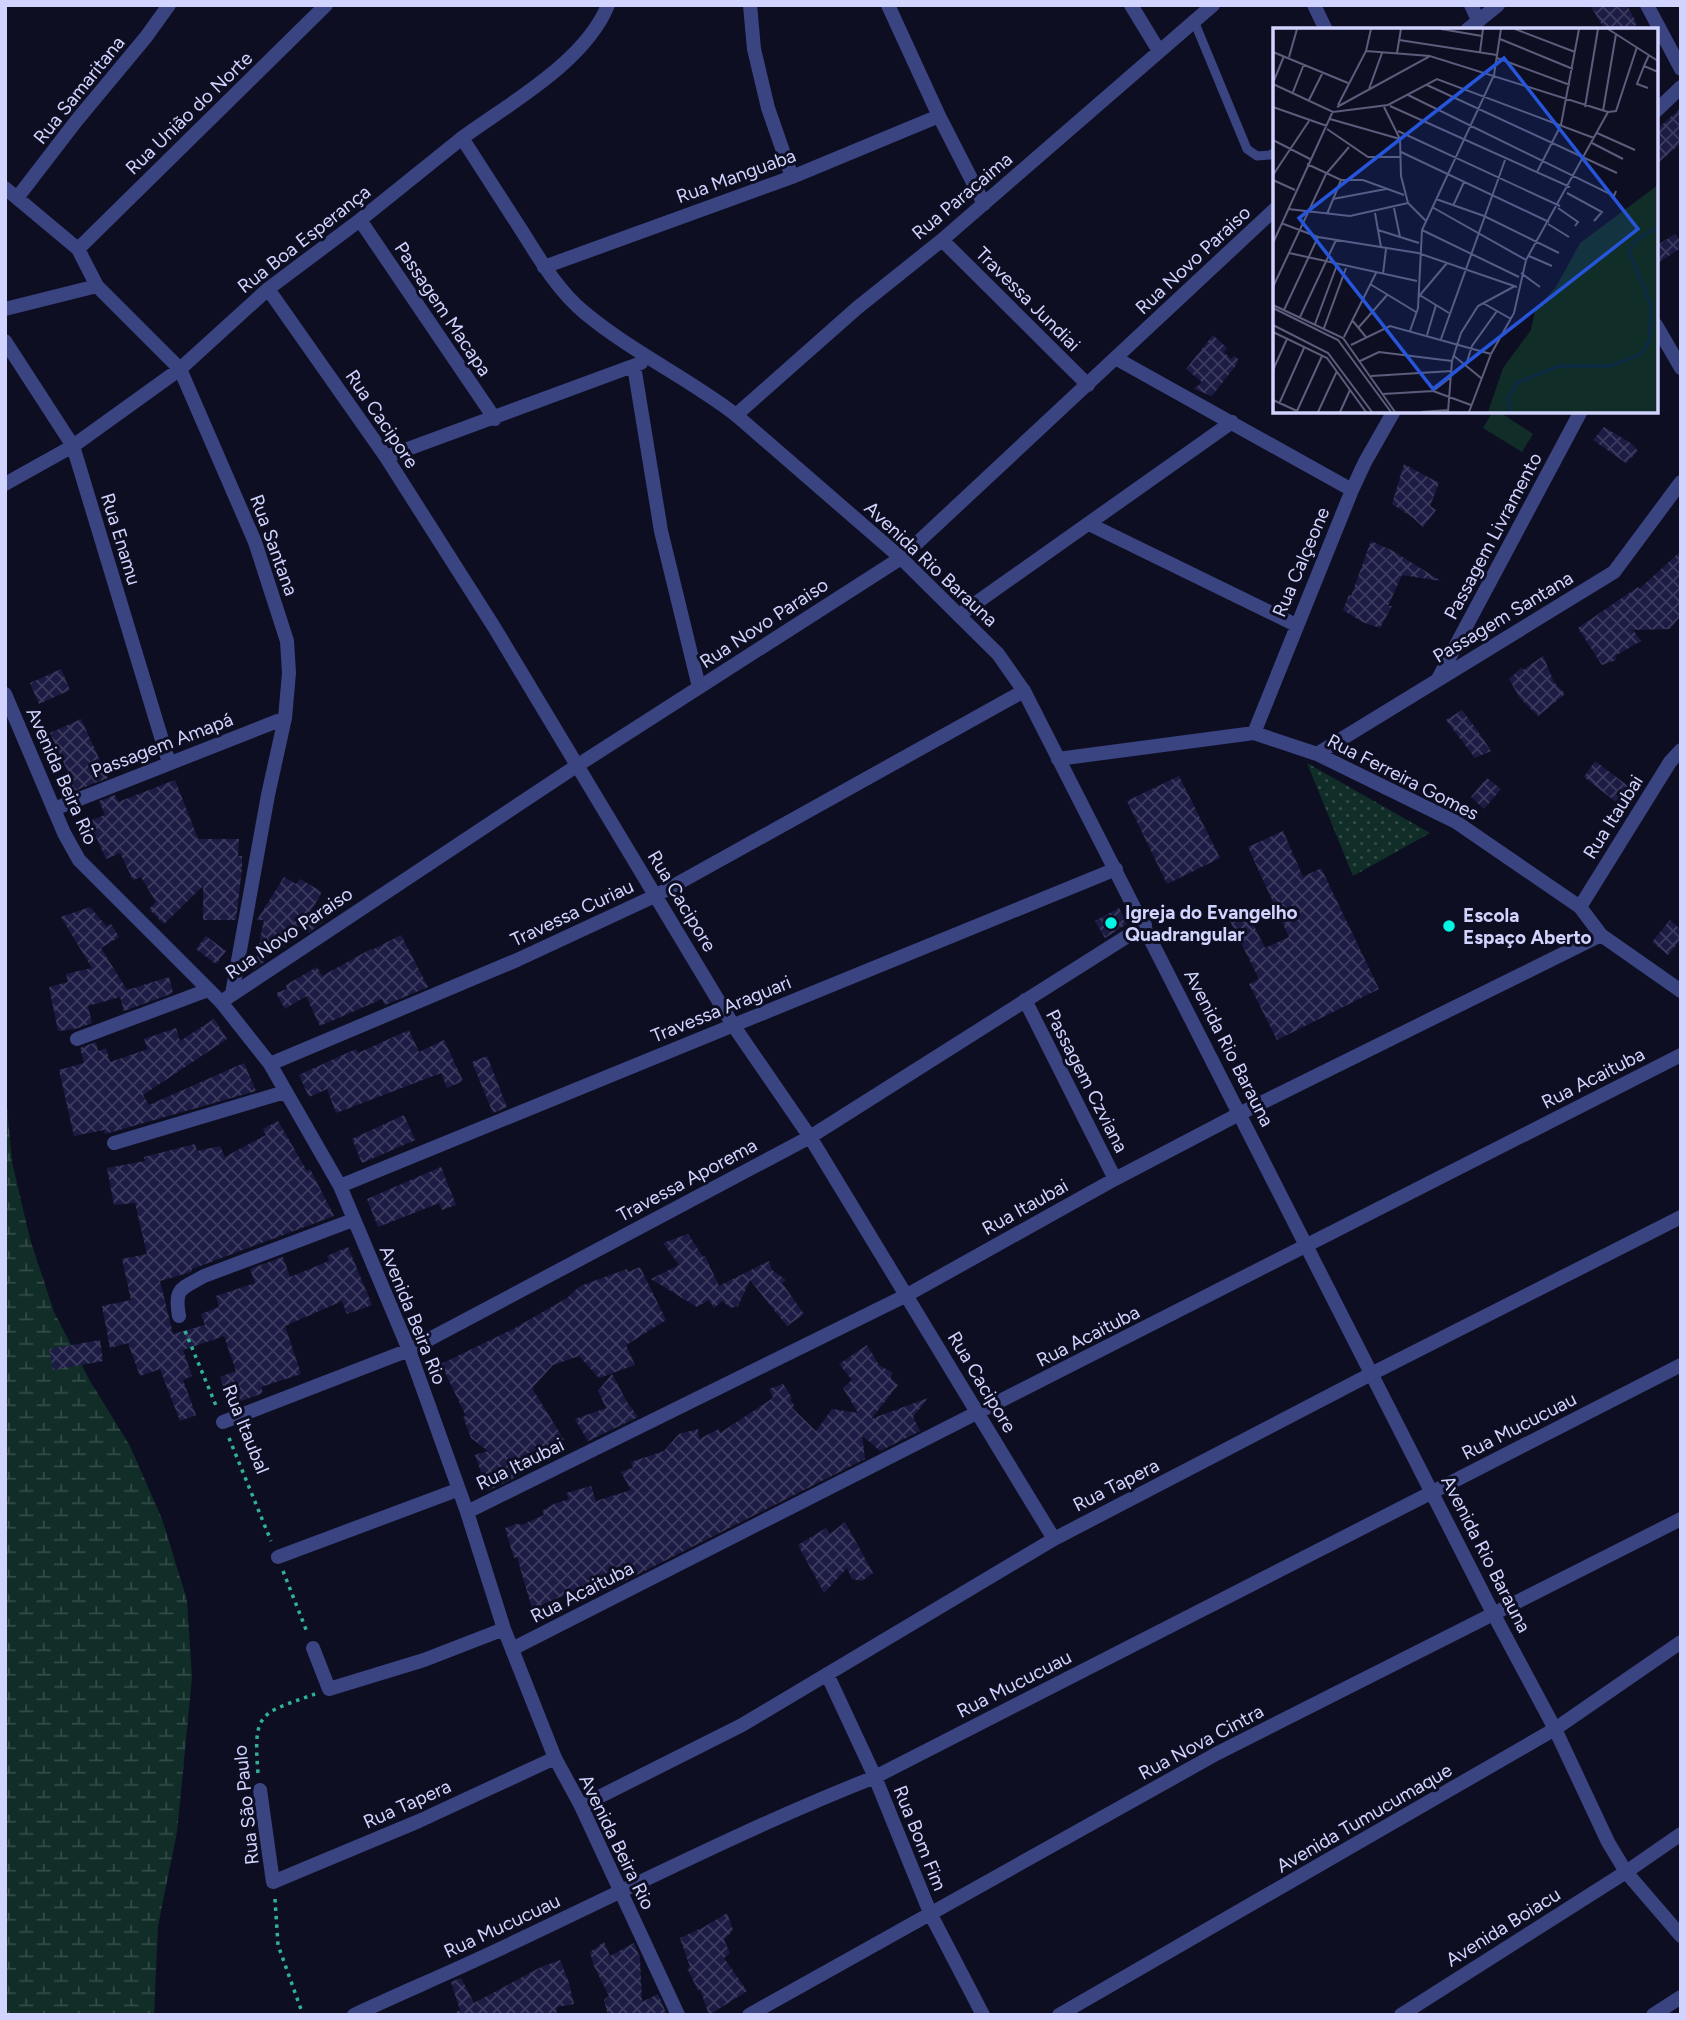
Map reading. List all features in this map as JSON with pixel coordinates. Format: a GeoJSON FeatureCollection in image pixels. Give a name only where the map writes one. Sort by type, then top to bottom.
{"type":"FeatureCollection","features":[{"type":"Feature","properties":{"kind":"street","name":"Rua Samaritana"},"geometry":{"type":"LineString","coordinates":[[17,198],[169,5]]}},
{"type":"Feature","properties":{"kind":"street","name":"Rua União do Norte"},"geometry":{"type":"LineString","coordinates":[[78,249],[326,5]]}},
{"type":"Feature","properties":{"kind":"street","name":"Rua Boa Esperança"},"geometry":{"type":"LineString","coordinates":[[5,484],[73,446],[180,369],[268,289],[462,138],[566,63],[589,38],[608,5]]}},
{"type":"Feature","properties":{"kind":"street"},"geometry":{"type":"LineString","coordinates":[[750,5],[754,49],[765,96],[792,177]]}},
{"type":"Feature","properties":{"kind":"street"},"geometry":{"type":"LineString","coordinates":[[888,5],[939,116],[984,204]]}},
{"type":"Feature","properties":{"kind":"street"},"geometry":{"type":"LineString","coordinates":[[1130,5],[1159,51]]}},
{"type":"Feature","properties":{"kind":"street","name":"Rua Paracaima"},"geometry":{"type":"LineString","coordinates":[[736,415],[857,308],[942,240],[1213,5]]}},
{"type":"Feature","properties":{"kind":"street"},"geometry":{"type":"LineString","coordinates":[[1314,5],[1325,28]]}},
{"type":"Feature","properties":{"kind":"street"},"geometry":{"type":"LineString","coordinates":[[1471,5],[1473,25]]}},
{"type":"Feature","properties":{"kind":"street"},"geometry":{"type":"LineString","coordinates":[[1473,25],[1499,5]]}},
{"type":"Feature","properties":{"kind":"street"},"geometry":{"type":"LineString","coordinates":[[1647,5],[1681,69]]}},
{"type":"Feature","properties":{"kind":"street"},"geometry":{"type":"LineString","coordinates":[[1658,109],[1681,87]]}},
{"type":"Feature","properties":{"kind":"street","name":"Rua Manguaba"},"geometry":{"type":"LineString","coordinates":[[544,267],[792,177],[939,116]]}},
{"type":"Feature","properties":{"kind":"street","name":"Avenida Rio Barauna"},"geometry":{"type":"LineString","coordinates":[[462,138],[544,267],[567,296],[585,313],[649,359],[736,415],[901,558],[998,654],[1024,691],[1555,1729],[1608,1842],[1626,1872],[1681,1936]]}},
{"type":"Feature","properties":{"kind":"street","name":"Rua Santana"},"geometry":{"type":"LineString","coordinates":[[5,188],[78,249],[97,286],[180,369],[255,542],[287,640],[289,673],[285,718],[227,998]]}},
{"type":"Feature","properties":{"kind":"street","name":"Rua Novo Paraiso"},"geometry":{"type":"LineString","coordinates":[[227,998],[578,765],[901,558],[1273,211]]}},
{"type":"Feature","properties":{"kind":"street","name":"Passagem Macapa"},"geometry":{"type":"LineString","coordinates":[[360,220],[495,419]]}},
{"type":"Feature","properties":{"kind":"street","name":"Travessa Jundiai"},"geometry":{"type":"LineString","coordinates":[[942,240],[1088,385]]}},
{"type":"Feature","properties":{"kind":"street"},"geometry":{"type":"LineString","coordinates":[[5,309],[97,286]]}},
{"type":"Feature","properties":{"kind":"street","name":"Rua Cacipore"},"geometry":{"type":"LineString","coordinates":[[268,289],[386,457],[494,627],[733,1025],[810,1137],[1054,1539]]}},
{"type":"Feature","properties":{"kind":"street"},"geometry":{"type":"LineString","coordinates":[[1658,328],[1681,368]]}},
{"type":"Feature","properties":{"kind":"street","name":"Rua Enamu"},"geometry":{"type":"LineString","coordinates":[[5,341],[73,446],[169,763]]}},
{"type":"Feature","properties":{"kind":"street"},"geometry":{"type":"LineString","coordinates":[[386,457],[495,419],[649,359]]}},
{"type":"Feature","properties":{"kind":"street"},"geometry":{"type":"LineString","coordinates":[[1117,359],[1352,491]]}},
{"type":"Feature","properties":{"kind":"street"},"geometry":{"type":"LineString","coordinates":[[634,366],[661,531],[699,687]]}},
{"type":"Feature","properties":{"kind":"street","name":"Rua Calçeone"},"geometry":{"type":"LineString","coordinates":[[1254,733],[1352,491],[1393,413]]}},
{"type":"Feature","properties":{"kind":"street","name":"Passagem Livramento"},"geometry":{"type":"LineString","coordinates":[[1438,679],[1580,413]]}},
{"type":"Feature","properties":{"kind":"street"},"geometry":{"type":"LineString","coordinates":[[959,615],[1232,422]]}},
{"type":"Feature","properties":{"kind":"street","name":"Passagem Santana"},"geometry":{"type":"LineString","coordinates":[[1317,754],[1614,572],[1681,482]]}},
{"type":"Feature","properties":{"kind":"street"},"geometry":{"type":"LineString","coordinates":[[1089,524],[1296,625]]}},
{"type":"Feature","properties":{"kind":"street","name":"Travessa Curiau"},"geometry":{"type":"LineString","coordinates":[[270,1064],[517,960],[657,895],[1024,691]]}},
{"type":"Feature","properties":{"kind":"street","name":"Avenida Beira Rio"},"geometry":{"type":"LineString","coordinates":[[5,694],[79,860],[208,990],[227,998],[270,1064],[340,1186],[410,1350],[512,1649],[555,1758],[581,1806],[678,2015]]}},
{"type":"Feature","properties":{"kind":"street","name":"Passagem Amapá"},"geometry":{"type":"LineString","coordinates":[[54,809],[285,718]]}},
{"type":"Feature","properties":{"kind":"street","name":"Rua Ferreira Gomes"},"geometry":{"type":"LineString","coordinates":[[1058,759],[1254,733],[1317,754],[1456,822],[1580,907],[1601,935],[1681,991]]}},
{"type":"Feature","properties":{"kind":"street","name":"Rua Itaubai"},"geometry":{"type":"LineString","coordinates":[[1580,907],[1670,762],[1681,750]]}},
{"type":"Feature","properties":{"kind":"street","name":"Travessa Araguari"},"geometry":{"type":"LineString","coordinates":[[340,1186],[1116,869]]}},
{"type":"Feature","properties":{"kind":"street","name":"Travessa Aporema"},"geometry":{"type":"LineString","coordinates":[[223,1422],[410,1350],[810,1137],[1145,925]]}},
{"type":"Feature","properties":{"kind":"street","name":"Rua Itaubai"},"geometry":{"type":"LineString","coordinates":[[467,1512],[907,1295],[1115,1179],[1601,935]]}},
{"type":"Feature","properties":{"kind":"street"},"geometry":{"type":"LineString","coordinates":[[77,1039],[208,990]]}},
{"type":"Feature","properties":{"kind":"street","name":"Passagem Czviana"},"geometry":{"type":"LineString","coordinates":[[1025,1000],[1115,1179]]}},
{"type":"Feature","properties":{"kind":"street","name":"Rua Acaituba"},"geometry":{"type":"LineString","coordinates":[[512,1649],[1681,1055]]}},
{"type":"Feature","properties":{"kind":"street"},"geometry":{"type":"LineString","coordinates":[[114,1143],[285,1092]]}},
{"type":"Feature","properties":{"kind":"street","name":"Rua Tapera"},"geometry":{"type":"LineString","coordinates":[[581,1806],[742,1725],[1054,1539],[1681,1217]]}},
{"type":"Feature","properties":{"kind":"street"},"geometry":{"type":"LineString","coordinates":[[179,1317],[176,1299],[182,1288],[204,1276],[353,1220]]}},
{"type":"Feature","properties":{"kind":"street","name":"Rua Mucucuau"},"geometry":{"type":"LineString","coordinates":[[354,2015],[805,1804],[875,1777],[1681,1365]]}},
{"type":"Feature","properties":{"kind":"street","name":"Rua Itaubai"},"geometry":{"type":"LineString","coordinates":[[278,1557],[457,1490]]}},
{"type":"Feature","properties":{"kind":"street","name":"Rua Nova Cintra"},"geometry":{"type":"LineString","coordinates":[[749,2015],[1216,1754],[1681,1519]]}},
{"type":"Feature","properties":{"kind":"street"},"geometry":{"type":"LineString","coordinates":[[313,1648],[328,1689],[424,1660],[505,1629]]}},
{"type":"Feature","properties":{"kind":"street","name":"Avenida Tumucumaque"},"geometry":{"type":"LineString","coordinates":[[1059,2015],[1555,1729],[1681,1642]]}},
{"type":"Feature","properties":{"kind":"street","name":"Rua Bom Fim"},"geometry":{"type":"LineString","coordinates":[[827,1674],[875,1777],[931,1915],[983,2015]]}},
{"type":"Feature","properties":{"kind":"street","name":"Rua Tapera"},"geometry":{"type":"LineString","coordinates":[[273,1882],[419,1821],[555,1758]]}},
{"type":"Feature","properties":{"kind":"street","name":"Rua São Paulo"},"geometry":{"type":"LineString","coordinates":[[260,1790],[273,1882]]}},
{"type":"Feature","properties":{"kind":"street","name":"Avenida Boiacu"},"geometry":{"type":"LineString","coordinates":[[1401,2015],[1681,1834]]}},
{"type":"Feature","properties":{"kind":"street"},"geometry":{"type":"LineString","coordinates":[[1653,2015],[1681,1997]]}},
{"type":"Feature","properties":{"kind":"lane"},"geometry":{"type":"LineString","coordinates":[[1194,21],[1247,149],[1257,156],[1273,153]]}},
{"type":"Feature","properties":{"kind":"path","name":"Rua Itaubal"},"geometry":{"type":"LineString","coordinates":[[179,1317],[278,1557]]}},
{"type":"Feature","properties":{"kind":"path"},"geometry":{"type":"LineString","coordinates":[[278,1557],[313,1648]]}},
{"type":"Feature","properties":{"kind":"path","name":"Rua São Paulo"},"geometry":{"type":"LineString","coordinates":[[260,1790],[256,1749],[263,1716],[271,1710],[328,1689]]}},
{"type":"Feature","properties":{"kind":"path","name":"Rua São Paulo"},"geometry":{"type":"LineString","coordinates":[[273,1882],[278,1945],[303,2015]]}},
{"type":"Feature","properties":{"kind":"green space"},"geometry":{"type":"Polygon","coordinates":[[[1492,413],[1501,413],[1533,434],[1522,452],[1483,428],[1492,413]]]}},
{"type":"Feature","properties":{"kind":"green space"},"geometry":{"type":"Polygon","coordinates":[[[1307,763],[1430,833],[1353,876],[1307,763]]]}},
{"type":"Feature","properties":{"kind":"green space"},"geometry":{"type":"Polygon","coordinates":[[[5,1084],[12,1162],[30,1239],[54,1312],[90,1381],[130,1446],[162,1519],[187,1600],[192,1678],[177,1832],[158,1926],[154,2015],[5,2015],[5,1084]]]}},
{"type":"Feature","properties":{"kind":"building"},"geometry":{"type":"Polygon","coordinates":[[[1590,5],[1627,5],[1637,24],[1632,28],[1604,28],[1590,5]]]}},
{"type":"Feature","properties":{"kind":"building"},"geometry":{"type":"Polygon","coordinates":[[[1681,108],[1681,143],[1658,163],[1658,128],[1681,108]]]}},
{"type":"Feature","properties":{"kind":"building"},"geometry":{"type":"Polygon","coordinates":[[[1675,234],[1681,242],[1681,248],[1658,263],[1658,245],[1675,234]]]}},
{"type":"Feature","properties":{"kind":"building"},"geometry":{"type":"Polygon","coordinates":[[[1213,335],[1227,348],[1224,352],[1231,359],[1234,356],[1238,359],[1212,396],[1194,389],[1202,382],[1186,369],[1213,335]]]}},
{"type":"Feature","properties":{"kind":"building"},"geometry":{"type":"Polygon","coordinates":[[[1604,427],[1632,444],[1638,451],[1626,463],[1593,440],[1604,427]]]}},
{"type":"Feature","properties":{"kind":"building"},"geometry":{"type":"Polygon","coordinates":[[[1404,464],[1439,483],[1430,506],[1436,510],[1423,527],[1392,504],[1404,464]]]}},
{"type":"Feature","properties":{"kind":"building"},"geometry":{"type":"Polygon","coordinates":[[[1371,541],[1393,551],[1441,581],[1402,575],[1388,606],[1392,606],[1380,628],[1362,622],[1343,610],[1349,595],[1351,596],[1371,541]]]}},
{"type":"Feature","properties":{"kind":"building"},"geometry":{"type":"Polygon","coordinates":[[[1681,551],[1681,615],[1670,629],[1633,630],[1641,641],[1615,656],[1616,660],[1602,665],[1578,628],[1638,587],[1639,589],[1681,551]]]}},
{"type":"Feature","properties":{"kind":"building"},"geometry":{"type":"Polygon","coordinates":[[[1543,656],[1554,682],[1565,694],[1538,716],[1520,698],[1509,679],[1521,668],[1523,670],[1543,656]]]}},
{"type":"Feature","properties":{"kind":"building"},"geometry":{"type":"Polygon","coordinates":[[[61,669],[70,690],[39,704],[30,683],[61,669]]]}},
{"type":"Feature","properties":{"kind":"building"},"geometry":{"type":"Polygon","coordinates":[[[1462,710],[1491,751],[1475,758],[1446,720],[1462,710]]]}},
{"type":"Feature","properties":{"kind":"building"},"geometry":{"type":"Polygon","coordinates":[[[81,719],[108,778],[74,791],[50,733],[81,719]]]}},
{"type":"Feature","properties":{"kind":"building"},"geometry":{"type":"Polygon","coordinates":[[[1595,761],[1632,789],[1620,805],[1584,777],[1595,761]]]}},
{"type":"Feature","properties":{"kind":"building"},"geometry":{"type":"Polygon","coordinates":[[[1179,776],[1220,858],[1167,884],[1127,801],[1179,776]]]}},
{"type":"Feature","properties":{"kind":"building"},"geometry":{"type":"Polygon","coordinates":[[[1487,778],[1501,789],[1484,809],[1471,797],[1487,778]]]}},
{"type":"Feature","properties":{"kind":"building"},"geometry":{"type":"Polygon","coordinates":[[[175,780],[198,839],[239,839],[238,856],[242,856],[242,868],[236,920],[203,920],[203,886],[164,924],[149,909],[156,902],[141,877],[133,880],[120,853],[106,859],[89,821],[105,815],[99,801],[115,795],[118,802],[175,780]]]}},
{"type":"Feature","properties":{"kind":"building"},"geometry":{"type":"Polygon","coordinates":[[[1283,831],[1303,877],[1321,868],[1379,989],[1277,1040],[1249,984],[1259,979],[1227,915],[1244,906],[1265,948],[1289,937],[1248,847],[1283,831]]]}},
{"type":"Feature","properties":{"kind":"building"},"geometry":{"type":"Polygon","coordinates":[[[284,877],[296,884],[300,879],[322,892],[311,911],[324,921],[308,933],[298,926],[284,947],[277,942],[264,962],[254,969],[264,920],[257,920],[284,877]]]}},
{"type":"Feature","properties":{"kind":"building"},"geometry":{"type":"Polygon","coordinates":[[[90,907],[107,927],[111,924],[119,937],[101,948],[127,990],[169,977],[173,993],[124,1011],[120,997],[88,1006],[92,1023],[58,1031],[49,987],[68,982],[66,974],[92,968],[61,917],[90,907]]]}},
{"type":"Feature","properties":{"kind":"building","name":"Igreja do Evangelho Quadrangular"},"geometry":{"type":"Polygon","coordinates":[[[1119,908],[1127,924],[1105,938],[1095,921],[1119,908]]]}},
{"type":"Feature","properties":{"kind":"building"},"geometry":{"type":"Polygon","coordinates":[[[1670,920],[1681,930],[1681,939],[1668,955],[1652,942],[1670,920]]]}},
{"type":"Feature","properties":{"kind":"building"},"geometry":{"type":"Polygon","coordinates":[[[401,935],[428,987],[385,1005],[382,999],[320,1026],[306,996],[285,1009],[276,993],[287,989],[286,985],[317,967],[322,976],[401,935]]]}},
{"type":"Feature","properties":{"kind":"building"},"geometry":{"type":"Polygon","coordinates":[[[206,936],[226,951],[216,964],[196,949],[206,936]]]}},
{"type":"Feature","properties":{"kind":"building"},"geometry":{"type":"Polygon","coordinates":[[[214,1019],[227,1039],[143,1095],[149,1105],[244,1063],[256,1091],[105,1134],[104,1130],[74,1136],[59,1070],[84,1063],[80,1048],[96,1042],[98,1051],[106,1048],[110,1062],[148,1049],[144,1039],[176,1028],[180,1041],[214,1019]]]}},
{"type":"Feature","properties":{"kind":"building"},"geometry":{"type":"Polygon","coordinates":[[[409,1030],[419,1052],[444,1040],[463,1081],[447,1088],[441,1073],[336,1113],[327,1089],[309,1097],[299,1075],[356,1049],[358,1053],[409,1030]]]}},
{"type":"Feature","properties":{"kind":"building"},"geometry":{"type":"Polygon","coordinates":[[[487,1056],[507,1107],[493,1113],[472,1062],[487,1056]]]}},
{"type":"Feature","properties":{"kind":"building"},"geometry":{"type":"Polygon","coordinates":[[[404,1115],[415,1140],[362,1163],[352,1139],[404,1115]]]}},
{"type":"Feature","properties":{"kind":"building"},"geometry":{"type":"Polygon","coordinates":[[[278,1121],[307,1171],[310,1169],[334,1216],[192,1269],[191,1272],[160,1281],[173,1334],[205,1325],[201,1314],[219,1307],[216,1296],[255,1283],[250,1269],[283,1257],[290,1277],[329,1261],[327,1256],[348,1247],[372,1305],[347,1314],[342,1301],[285,1326],[301,1374],[261,1387],[263,1393],[230,1405],[220,1377],[236,1371],[224,1336],[183,1350],[192,1376],[183,1380],[196,1415],[180,1421],[160,1369],[140,1376],[128,1343],[110,1348],[102,1306],[131,1300],[122,1259],[147,1254],[135,1203],[114,1205],[107,1168],[145,1161],[144,1157],[195,1144],[197,1151],[220,1146],[225,1157],[266,1135],[263,1129],[278,1121]]]}},
{"type":"Feature","properties":{"kind":"building"},"geometry":{"type":"Polygon","coordinates":[[[441,1167],[456,1205],[442,1210],[439,1203],[378,1227],[367,1199],[441,1167]]]}},
{"type":"Feature","properties":{"kind":"building"},"geometry":{"type":"Polygon","coordinates":[[[688,1234],[703,1257],[705,1256],[719,1286],[769,1261],[772,1270],[786,1280],[782,1283],[804,1314],[787,1326],[750,1280],[738,1306],[731,1308],[722,1301],[714,1308],[709,1300],[697,1307],[651,1279],[679,1265],[663,1243],[688,1234]]]}},
{"type":"Feature","properties":{"kind":"building"},"geometry":{"type":"Polygon","coordinates":[[[640,1267],[666,1320],[626,1345],[635,1365],[599,1378],[579,1356],[553,1365],[532,1388],[564,1440],[557,1445],[533,1451],[516,1461],[520,1475],[488,1491],[475,1455],[488,1451],[471,1438],[463,1417],[466,1416],[441,1364],[515,1328],[567,1298],[580,1286],[640,1267]]]}},
{"type":"Feature","properties":{"kind":"building"},"geometry":{"type":"Polygon","coordinates":[[[100,1340],[103,1361],[53,1370],[49,1349],[100,1340]]]}},
{"type":"Feature","properties":{"kind":"building"},"geometry":{"type":"Polygon","coordinates":[[[867,1345],[879,1365],[893,1373],[890,1377],[898,1385],[871,1419],[928,1398],[913,1417],[920,1431],[880,1451],[862,1435],[865,1459],[609,1589],[587,1598],[581,1588],[532,1609],[517,1557],[514,1558],[505,1528],[522,1525],[544,1515],[542,1511],[569,1499],[566,1493],[591,1486],[596,1501],[631,1490],[621,1472],[633,1468],[631,1462],[664,1451],[679,1434],[698,1429],[699,1439],[719,1429],[720,1433],[773,1398],[769,1389],[783,1384],[792,1398],[792,1408],[816,1431],[832,1409],[858,1413],[843,1388],[852,1380],[839,1364],[867,1345]]]}},
{"type":"Feature","properties":{"kind":"building"},"geometry":{"type":"Polygon","coordinates":[[[612,1374],[638,1417],[588,1441],[575,1419],[606,1408],[598,1391],[612,1374]]]}},
{"type":"Feature","properties":{"kind":"building"},"geometry":{"type":"Polygon","coordinates":[[[845,1522],[873,1573],[862,1581],[852,1579],[847,1568],[824,1593],[798,1545],[826,1528],[830,1534],[845,1522]]]}},
{"type":"Feature","properties":{"kind":"building"},"geometry":{"type":"Polygon","coordinates":[[[727,1913],[733,1930],[724,1940],[730,1953],[724,1958],[747,1991],[709,2015],[700,1989],[698,1990],[687,1968],[690,1967],[680,1938],[727,1913]]]}},
{"type":"Feature","properties":{"kind":"building"},"geometry":{"type":"Polygon","coordinates":[[[604,1942],[610,1956],[634,1943],[640,1958],[642,2002],[658,1994],[667,2015],[608,2015],[604,2000],[609,1996],[590,1952],[604,1942]]]}},
{"type":"Feature","properties":{"kind":"building"},"geometry":{"type":"Polygon","coordinates":[[[560,1960],[574,2004],[557,2007],[556,2015],[451,2015],[460,2010],[451,1982],[461,1978],[474,2003],[541,1967],[560,1960]]]}},
{"type":"Feature","properties":{"kind":"place","name":"Igreja do Evangelho Quadrangular"},"geometry":{"type":"Point","coordinates":[1111,923]}},
{"type":"Feature","properties":{"kind":"place","name":"Escola Espaço Aberto"},"geometry":{"type":"Point","coordinates":[1449,926]}}]}
